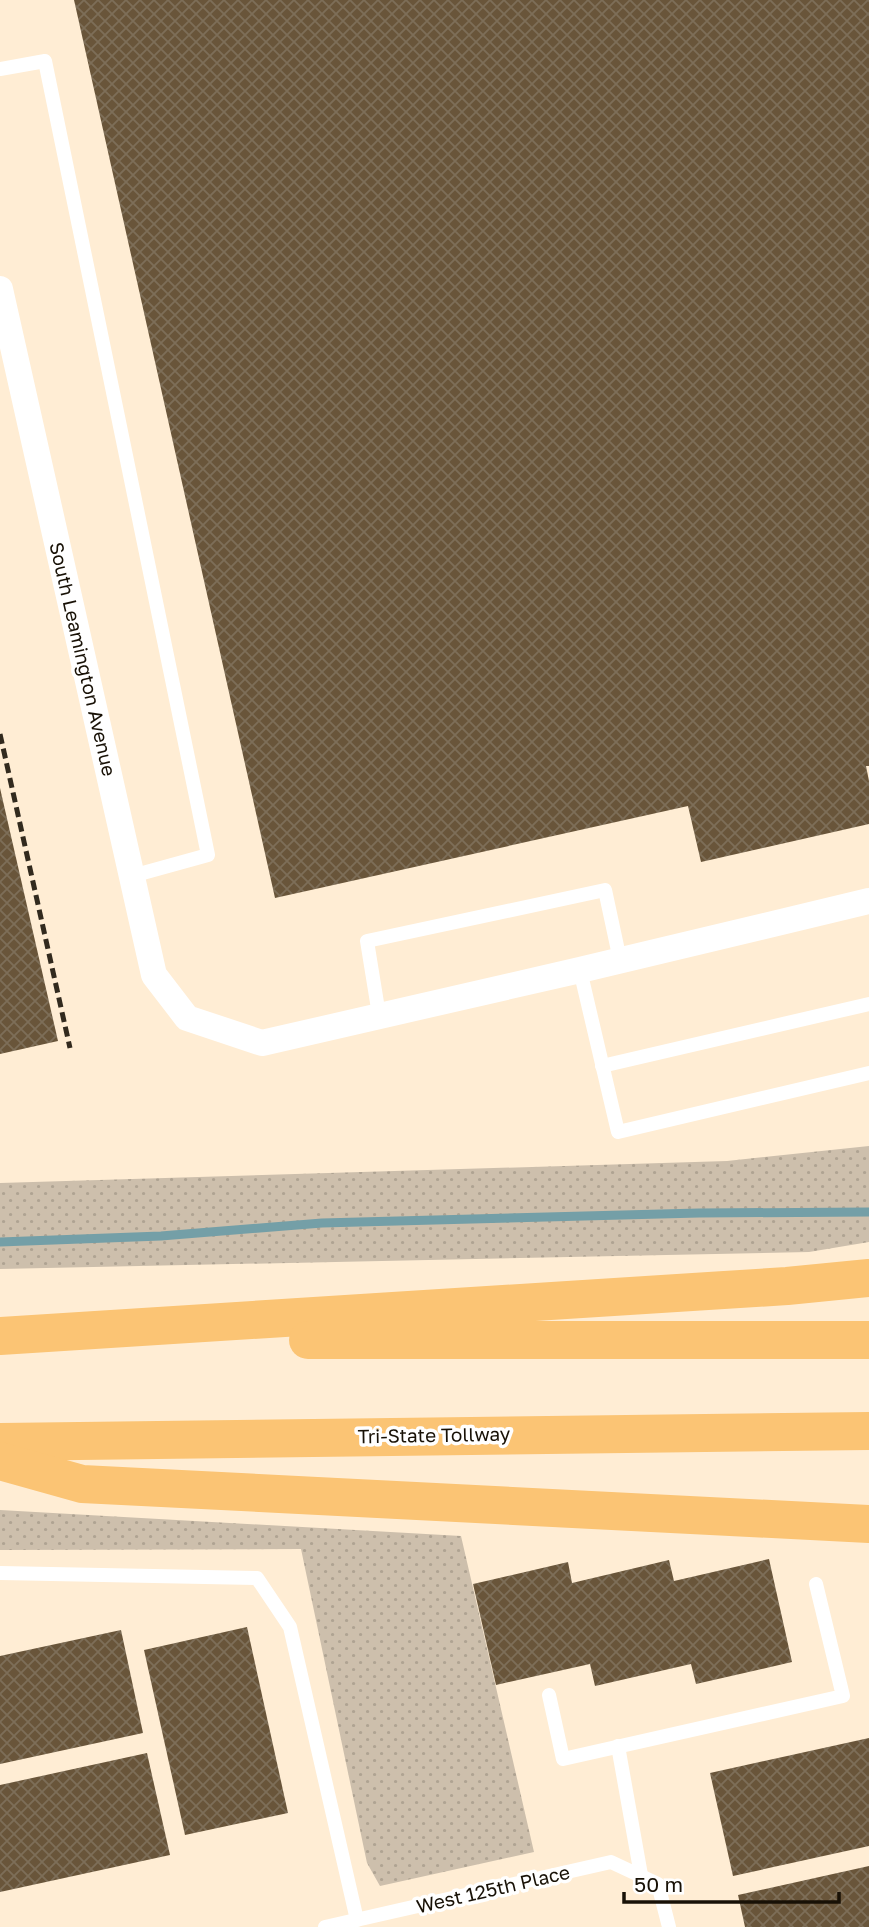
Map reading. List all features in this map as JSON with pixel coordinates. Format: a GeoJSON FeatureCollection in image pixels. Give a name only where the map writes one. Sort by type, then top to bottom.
{"type":"FeatureCollection","features":[{"type":"Feature","properties":{"kind":"highway"},"geometry":{"type":"LineString","coordinates":[[0,1338],[787,1286],[869,1278]]}},
{"type":"Feature","properties":{"kind":"highway"},"geometry":{"type":"LineString","coordinates":[[0,1338],[869,1340]]}},
{"type":"Feature","properties":{"kind":"highway","name":"Tri-State Tollway"},"geometry":{"type":"LineString","coordinates":[[0,1442],[869,1431]]}},
{"type":"Feature","properties":{"kind":"highway"},"geometry":{"type":"LineString","coordinates":[[0,1461],[82,1483],[869,1524]]}},
{"type":"Feature","properties":{"kind":"street","name":"South Leamington Avenue"},"geometry":{"type":"LineString","coordinates":[[0,289],[154,975],[187,1018],[262,1043],[379,1015]]}},
{"type":"Feature","properties":{"kind":"street"},"geometry":{"type":"LineString","coordinates":[[379,1015],[869,901]]}},
{"type":"Feature","properties":{"kind":"lane"},"geometry":{"type":"LineString","coordinates":[[0,69],[45,61],[208,855],[132,876]]}},
{"type":"Feature","properties":{"kind":"lane"},"geometry":{"type":"LineString","coordinates":[[379,1015],[367,941],[605,890],[621,960]]}},
{"type":"Feature","properties":{"kind":"lane"},"geometry":{"type":"LineString","coordinates":[[580,970],[618,1132],[869,1073]]}},
{"type":"Feature","properties":{"kind":"lane"},"geometry":{"type":"LineString","coordinates":[[602,1066],[869,1004]]}},
{"type":"Feature","properties":{"kind":"lane"},"geometry":{"type":"LineString","coordinates":[[0,1573],[257,1577],[290,1627],[357,1920]]}},
{"type":"Feature","properties":{"kind":"lane"},"geometry":{"type":"LineString","coordinates":[[549,1695],[563,1759],[843,1696],[816,1584]]}},
{"type":"Feature","properties":{"kind":"lane"},"geometry":{"type":"LineString","coordinates":[[618,1746],[641,1875]]}},
{"type":"Feature","properties":{"kind":"lane","name":"West 125th Place"},"geometry":{"type":"LineString","coordinates":[[325,1927],[611,1862],[658,1884],[669,1927]]}},
{"type":"Feature","properties":{"kind":"shaded area"},"geometry":{"type":"Polygon","coordinates":[[[869,1146],[869,1242],[809,1252],[0,1269],[0,1183],[727,1161],[869,1146]]]}},
{"type":"Feature","properties":{"kind":"shaded area"},"geometry":{"type":"Polygon","coordinates":[[[0,1510],[461,1536],[534,1852],[380,1886],[367,1863],[301,1549],[0,1550],[0,1510]]]}},
{"type":"Feature","properties":{"kind":"building"},"geometry":{"type":"Polygon","coordinates":[[[74,0],[869,0],[869,766],[866,766],[869,781],[869,824],[701,862],[688,806],[275,898],[74,0]]]}},
{"type":"Feature","properties":{"kind":"building"},"geometry":{"type":"Polygon","coordinates":[[[0,788],[58,1041],[0,1054],[0,788]]]}},
{"type":"Feature","properties":{"kind":"building"},"geometry":{"type":"Polygon","coordinates":[[[769,1559],[792,1662],[696,1684],[691,1664],[595,1686],[590,1664],[496,1685],[473,1584],[568,1562],[572,1583],[669,1560],[674,1581],[769,1559]]]}},
{"type":"Feature","properties":{"kind":"building"},"geometry":{"type":"Polygon","coordinates":[[[247,1627],[288,1813],[185,1835],[144,1650],[247,1627]]]}},
{"type":"Feature","properties":{"kind":"building"},"geometry":{"type":"Polygon","coordinates":[[[121,1630],[143,1733],[0,1764],[0,1656],[121,1630]]]}},
{"type":"Feature","properties":{"kind":"building"},"geometry":{"type":"Polygon","coordinates":[[[869,1738],[869,1846],[733,1876],[710,1773],[869,1738]]]}},
{"type":"Feature","properties":{"kind":"building"},"geometry":{"type":"Polygon","coordinates":[[[147,1753],[170,1855],[0,1892],[0,1785],[147,1753]]]}},
{"type":"Feature","properties":{"kind":"building"},"geometry":{"type":"Polygon","coordinates":[[[869,1866],[869,1927],[745,1927],[738,1895],[869,1866]]]}},
{"type":"Feature","properties":{"kind":"waterway"},"geometry":{"type":"LineString","coordinates":[[0,1242],[161,1236],[322,1223],[699,1213],[869,1212]]}},
{"type":"Feature","properties":{"kind":"railway"},"geometry":{"type":"LineString","coordinates":[[0,734],[70,1048]]}}]}
